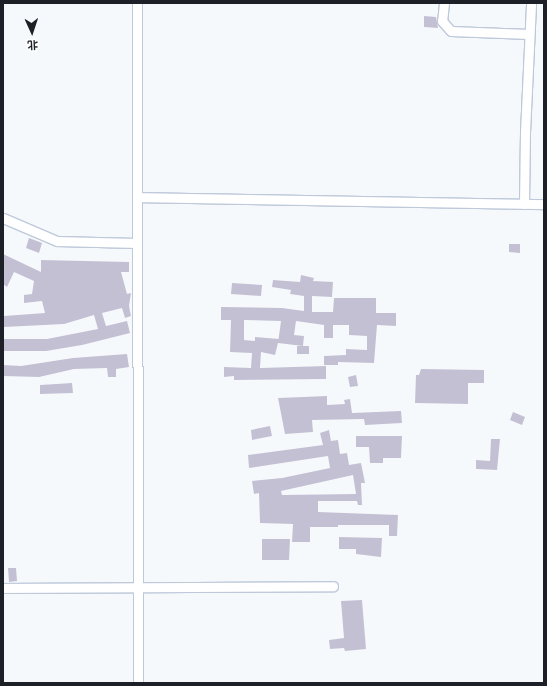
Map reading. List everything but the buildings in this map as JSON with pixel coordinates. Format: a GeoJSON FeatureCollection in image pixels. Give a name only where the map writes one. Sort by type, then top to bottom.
{"type":"FeatureCollection","features":[{"type":"Feature","properties":{"kind":"street"},"geometry":{"type":"LineString","coordinates":[[138,3],[138,683]]}},
{"type":"Feature","properties":{"kind":"street"},"geometry":{"type":"LineString","coordinates":[[444,3],[442,21],[451,31],[529,34]]}},
{"type":"Feature","properties":{"kind":"street"},"geometry":{"type":"LineString","coordinates":[[524,204],[531,3]]}},
{"type":"Feature","properties":{"kind":"street"},"geometry":{"type":"LineString","coordinates":[[137,197],[544,204]]}},
{"type":"Feature","properties":{"kind":"street"},"geometry":{"type":"LineString","coordinates":[[3,218],[57,241],[137,243]]}},
{"type":"Feature","properties":{"kind":"street"},"geometry":{"type":"LineString","coordinates":[[3,588],[333,586]]}}]}
